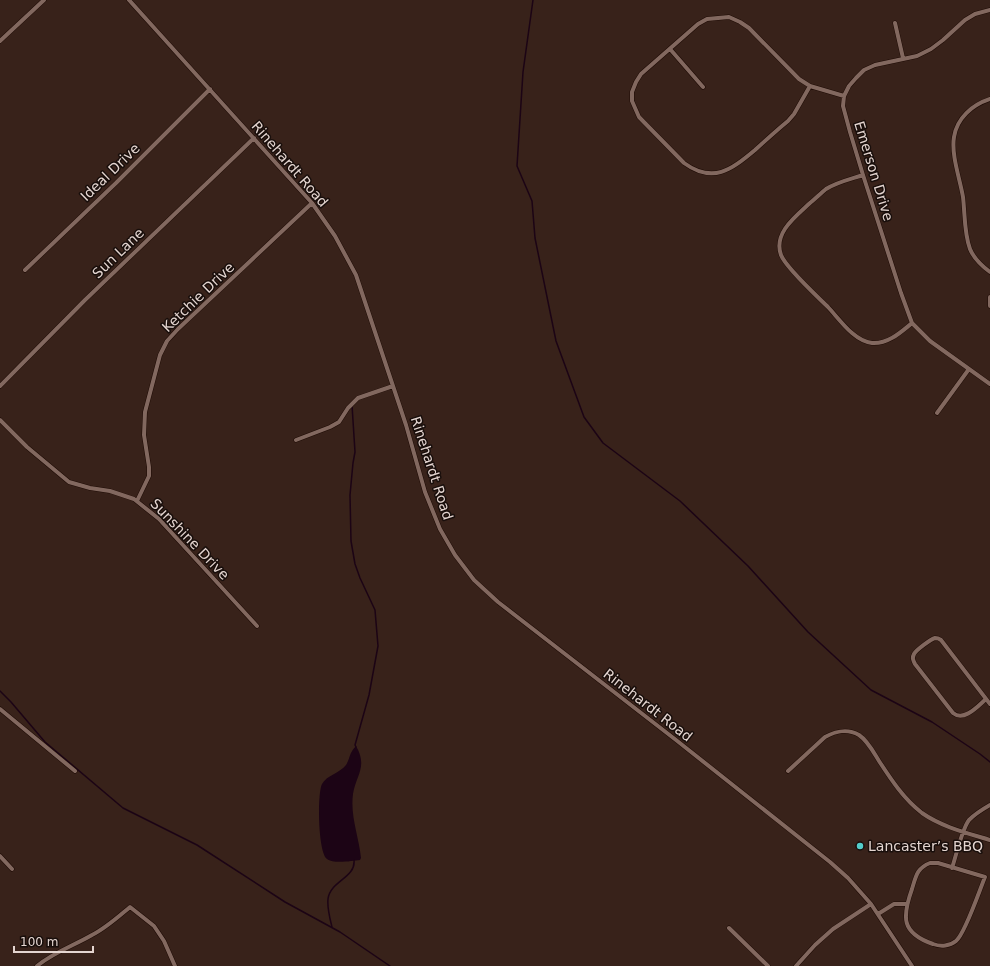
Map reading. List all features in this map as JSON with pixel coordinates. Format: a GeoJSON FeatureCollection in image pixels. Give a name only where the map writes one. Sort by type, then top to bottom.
{"type":"FeatureCollection","features":[{"type":"Feature","properties":{"kind":"street"},"geometry":{"type":"LineString","coordinates":[[0,41],[44,0]]}},
{"type":"Feature","properties":{"kind":"street","name":"Rinehardt Road"},"geometry":{"type":"LineString","coordinates":[[129,0],[312,203],[335,236],[356,275],[406,425],[425,492],[440,529],[455,555],[474,580],[498,602],[823,856],[848,878],[871,904],[912,966]]}},
{"type":"Feature","properties":{"kind":"street"},"geometry":{"type":"LineString","coordinates":[[810,86],[794,114],[738,165],[726,171],[713,174],[703,173],[692,169],[684,163],[638,117],[632,101],[632,92],[641,74],[698,24],[707,19],[729,16],[740,22],[749,28],[787,68],[810,86],[844,96],[849,86],[864,70],[876,64],[917,56],[943,40],[975,14],[990,10]]}},
{"type":"Feature","properties":{"kind":"street"},"geometry":{"type":"LineString","coordinates":[[895,23],[903,58]]}},
{"type":"Feature","properties":{"kind":"street"},"geometry":{"type":"LineString","coordinates":[[670,49],[703,87]]}},
{"type":"Feature","properties":{"kind":"street","name":"Ideal Drive"},"geometry":{"type":"LineString","coordinates":[[25,270],[116,183],[210,89]]}},
{"type":"Feature","properties":{"kind":"street","name":"Emerson Drive"},"geometry":{"type":"LineString","coordinates":[[844,96],[843,106],[863,175],[900,293],[912,323],[930,340],[990,384]]}},
{"type":"Feature","properties":{"kind":"street"},"geometry":{"type":"LineString","coordinates":[[990,99],[971,108],[960,120],[954,137],[955,161],[970,249],[980,264],[990,272]]}},
{"type":"Feature","properties":{"kind":"street","name":"Sun Lane"},"geometry":{"type":"LineString","coordinates":[[0,386],[85,300],[254,138]]}},
{"type":"Feature","properties":{"kind":"street"},"geometry":{"type":"LineString","coordinates":[[863,175],[842,181],[826,189],[793,218],[780,240],[780,251],[782,257],[808,287],[850,330],[861,339],[872,343],[883,342],[892,339],[912,323]]}},
{"type":"Feature","properties":{"kind":"street","name":"Ketchie Drive"},"geometry":{"type":"LineString","coordinates":[[137,501],[149,476],[144,435],[145,412],[160,355],[167,341],[312,203]]}},
{"type":"Feature","properties":{"kind":"street"},"geometry":{"type":"LineString","coordinates":[[990,296],[990,306]]}},
{"type":"Feature","properties":{"kind":"street"},"geometry":{"type":"LineString","coordinates":[[937,413],[969,369]]}},
{"type":"Feature","properties":{"kind":"street"},"geometry":{"type":"LineString","coordinates":[[296,440],[330,428],[339,422],[348,408],[358,398],[393,386]]}},
{"type":"Feature","properties":{"kind":"street","name":"Sunshine Drive"},"geometry":{"type":"LineString","coordinates":[[0,420],[27,447],[69,482],[90,488],[110,491],[137,501],[159,519],[257,626]]}},
{"type":"Feature","properties":{"kind":"street"},"geometry":{"type":"LineString","coordinates":[[986,699],[964,716],[956,716],[915,664],[913,655],[933,638],[938,638],[990,704]]}},
{"type":"Feature","properties":{"kind":"street"},"geometry":{"type":"LineString","coordinates":[[0,709],[75,771]]}},
{"type":"Feature","properties":{"kind":"street"},"geometry":{"type":"LineString","coordinates":[[788,771],[830,734],[843,730],[857,734],[867,743],[898,790],[913,805],[935,821],[990,840]]}},
{"type":"Feature","properties":{"kind":"street"},"geometry":{"type":"LineString","coordinates":[[952,868],[969,821],[990,805]]}},
{"type":"Feature","properties":{"kind":"street"},"geometry":{"type":"LineString","coordinates":[[0,856],[12,868]]}},
{"type":"Feature","properties":{"kind":"street"},"geometry":{"type":"LineString","coordinates":[[930,863],[938,863],[985,877],[963,931],[957,941],[949,945],[936,945],[920,940],[914,935],[906,922],[905,913],[907,904],[918,873],[923,866],[930,863]]}},
{"type":"Feature","properties":{"kind":"street"},"geometry":{"type":"LineString","coordinates":[[796,966],[815,945],[833,929],[871,904]]}},
{"type":"Feature","properties":{"kind":"street"},"geometry":{"type":"LineString","coordinates":[[878,914],[894,904],[907,904]]}},
{"type":"Feature","properties":{"kind":"street"},"geometry":{"type":"LineString","coordinates":[[37,966],[62,950],[92,935],[130,907],[154,926],[164,941],[175,966]]}},
{"type":"Feature","properties":{"kind":"street"},"geometry":{"type":"LineString","coordinates":[[729,928],[768,966]]}},
{"type":"Feature","properties":{"kind":"shaded area"},"geometry":{"type":"Polygon","coordinates":[[[356,746],[361,760],[361,765],[354,787],[352,802],[361,858],[360,860],[343,862],[330,861],[324,854],[320,835],[320,790],[324,781],[346,765],[352,751],[356,746]]]}},
{"type":"Feature","properties":{"kind":"waterway"},"geometry":{"type":"LineString","coordinates":[[533,0],[523,72],[517,166],[532,201],[535,238],[556,341],[584,417],[603,443],[680,501],[748,566],[808,632],[871,690],[932,722],[990,762]]}},
{"type":"Feature","properties":{"kind":"waterway"},"geometry":{"type":"LineString","coordinates":[[352,405],[355,452],[350,495],[351,541],[355,564],[375,610],[378,646],[369,695],[355,745],[356,747]]}},
{"type":"Feature","properties":{"kind":"waterway"},"geometry":{"type":"LineString","coordinates":[[0,691],[45,742],[123,808],[197,845],[285,902],[340,932],[390,966]]}},
{"type":"Feature","properties":{"kind":"waterway"},"geometry":{"type":"LineString","coordinates":[[332,927],[328,899],[333,888],[351,871],[354,866],[354,860]]}},
{"type":"Feature","properties":{"kind":"place","name":"Lancaster’s BBQ"},"geometry":{"type":"Point","coordinates":[860,846]}}]}
